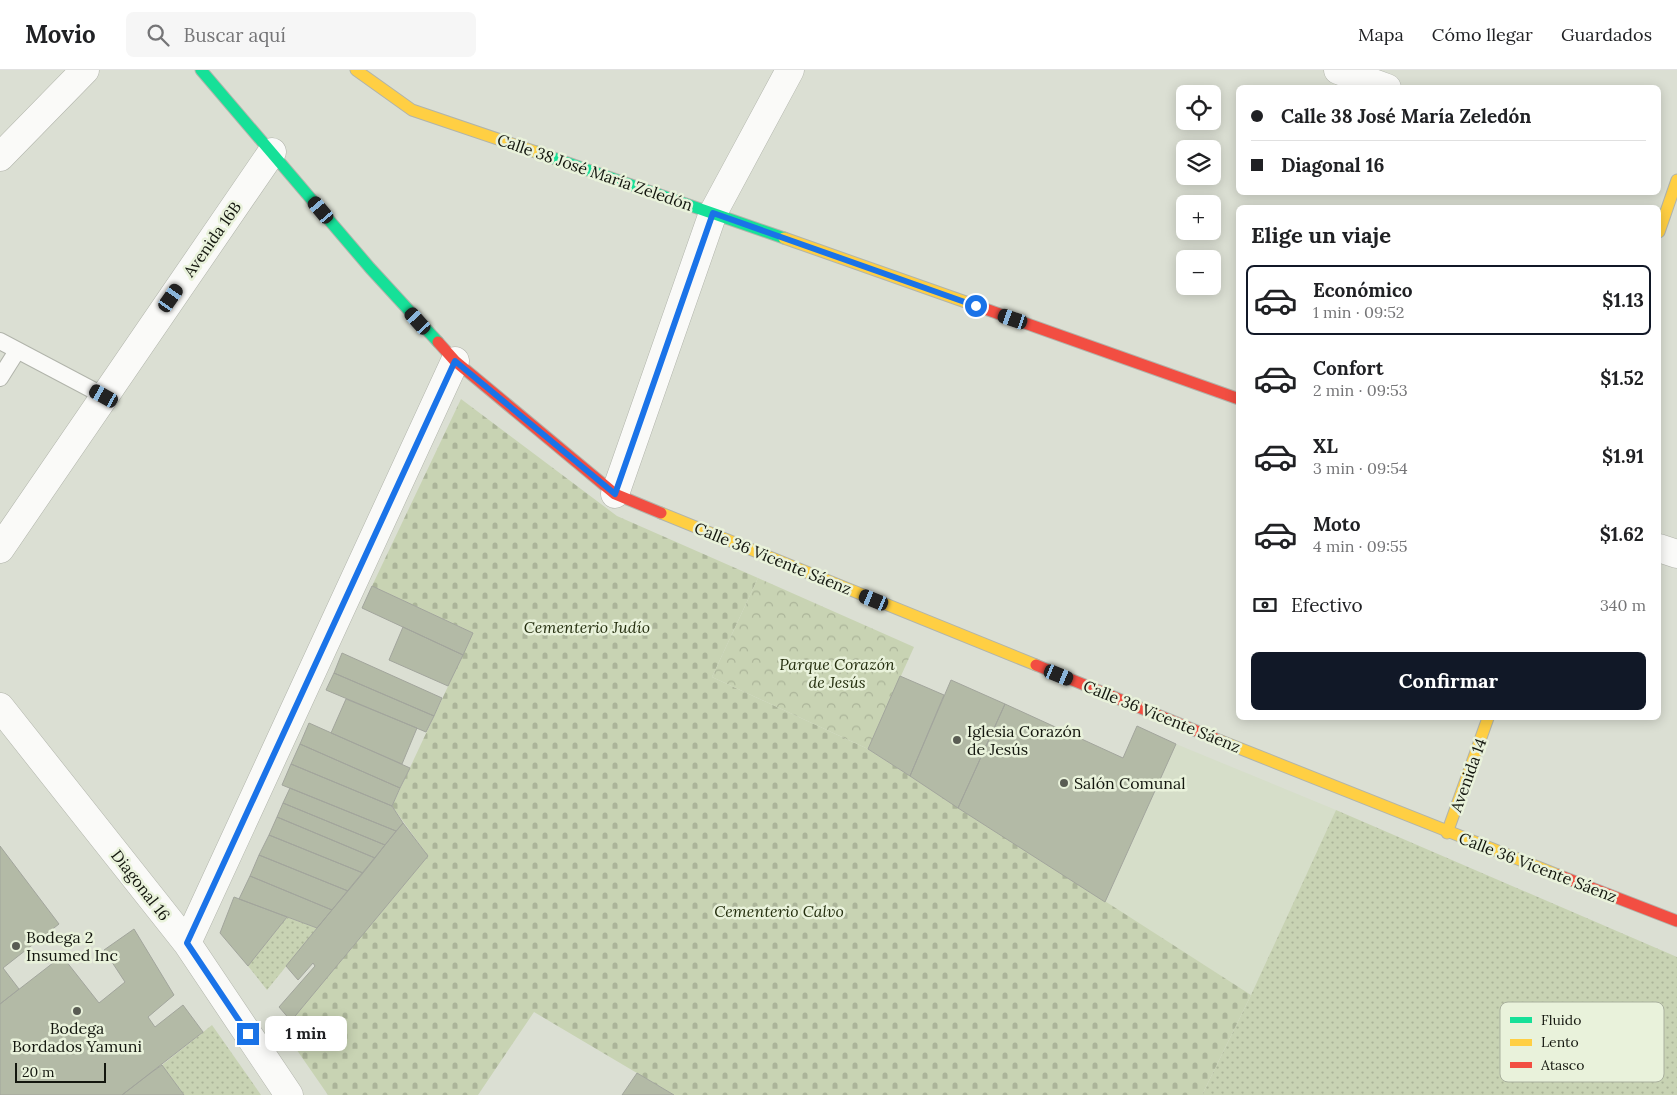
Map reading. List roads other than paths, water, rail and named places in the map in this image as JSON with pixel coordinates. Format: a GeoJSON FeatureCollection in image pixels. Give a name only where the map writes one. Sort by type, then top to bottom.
{"type":"FeatureCollection","features":[{"type":"Feature","properties":{"kind":"street"},"geometry":{"type":"LineString","coordinates":[[0,157],[85,70]]}},
{"type":"Feature","properties":{"kind":"street","name":"Calle 36 Vicente Sáenz"},"geometry":{"type":"LineString","coordinates":[[201,70],[370,268],[455,361],[615,494],[1448,833],[1677,921]]}},
{"type":"Feature","properties":{"kind":"street","name":"Calle 38 José María Zeledón"},"geometry":{"type":"LineString","coordinates":[[356,70],[412,110],[713,213],[1236,398]]}},
{"type":"Feature","properties":{"kind":"street"},"geometry":{"type":"LineString","coordinates":[[615,494],[713,213],[790,70]]}},
{"type":"Feature","properties":{"kind":"street"},"geometry":{"type":"LineString","coordinates":[[1338,70],[1379,85]]}},
{"type":"Feature","properties":{"kind":"street","name":"Avenida 16B"},"geometry":{"type":"LineString","coordinates":[[0,549],[272,152]]}},
{"type":"Feature","properties":{"kind":"street"},"geometry":{"type":"LineString","coordinates":[[1661,225],[1672,186]]}},
{"type":"Feature","properties":{"kind":"street"},"geometry":{"type":"LineString","coordinates":[[187,943],[455,361]]}},
{"type":"Feature","properties":{"kind":"street"},"geometry":{"type":"LineString","coordinates":[[1661,549],[1677,554]]}},
{"type":"Feature","properties":{"kind":"street","name":"Diagonal 16"},"geometry":{"type":"LineString","coordinates":[[0,707],[187,943],[289,1095]]}},
{"type":"Feature","properties":{"kind":"street","name":"Avenida 14"},"geometry":{"type":"LineString","coordinates":[[1448,833],[1487,720]]}},
{"type":"Feature","properties":{"kind":"lane"},"geometry":{"type":"LineString","coordinates":[[0,341],[17,351],[45,363],[104,396]]}},
{"type":"Feature","properties":{"kind":"lane"},"geometry":{"type":"LineString","coordinates":[[0,378],[17,351]]}},
{"type":"Feature","properties":{"kind":"place","name":"Iglesia Corazón de Jesús"},"geometry":{"type":"Point","coordinates":[957,740]}},
{"type":"Feature","properties":{"kind":"place","name":"Salón Comunal"},"geometry":{"type":"Point","coordinates":[1064,783]}},
{"type":"Feature","properties":{"kind":"place","name":"Bodega 2 Insumed Inc"},"geometry":{"type":"Point","coordinates":[16,946]}},
{"type":"Feature","properties":{"kind":"place","name":"Bodega Bordados Yamuni"},"geometry":{"type":"Point","coordinates":[77,1011]}},
{"type":"Feature","properties":{"kind":"park label","name":"Cementerio Judío"},"geometry":{"type":"Point","coordinates":[587,627]}},
{"type":"Feature","properties":{"kind":"park label","name":"Parque Corazón de Jesús"},"geometry":{"type":"Point","coordinates":[837,673]}},
{"type":"Feature","properties":{"kind":"park label","name":"Cementerio Calvo"},"geometry":{"type":"Point","coordinates":[779,911]}}]}
